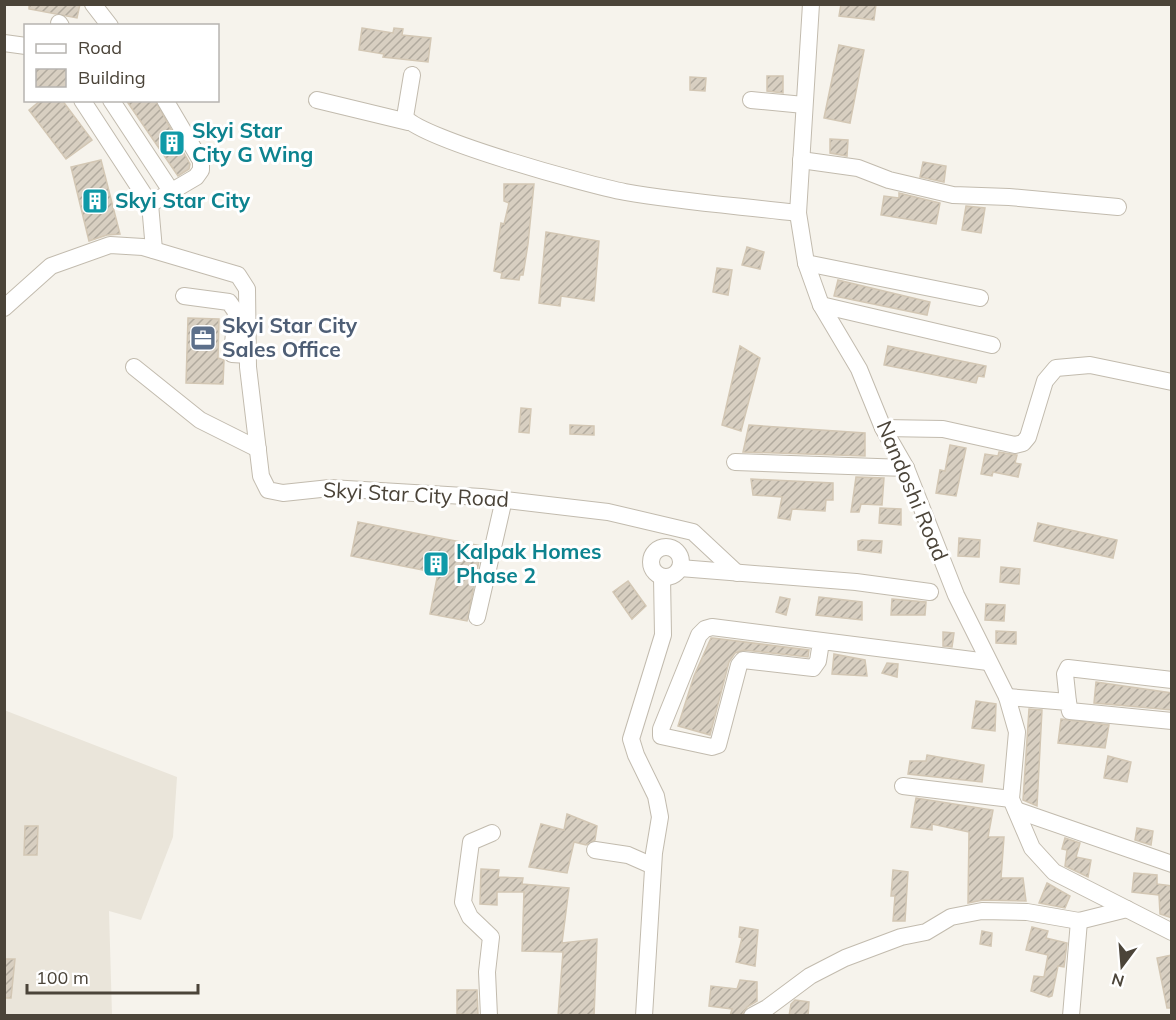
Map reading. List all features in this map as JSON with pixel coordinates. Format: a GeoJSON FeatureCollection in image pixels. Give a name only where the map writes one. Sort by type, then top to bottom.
{"type":"FeatureCollection","features":[{"type":"Feature","properties":{"kind":"street"},"geometry":{"type":"LineString","coordinates":[[93,4],[108,24]]}},
{"type":"Feature","properties":{"kind":"street","name":"Nandoshi Road"},"geometry":{"type":"LineString","coordinates":[[811,4],[798,213],[806,263],[821,305],[859,369],[884,428],[906,468],[956,595],[1007,696],[1017,732],[1013,805],[1032,849],[1054,872],[1172,932]]}},
{"type":"Feature","properties":{"kind":"street"},"geometry":{"type":"LineString","coordinates":[[4,44],[24,46]]}},
{"type":"Feature","properties":{"kind":"street"},"geometry":{"type":"LineString","coordinates":[[408,122],[405,112],[412,75]]}},
{"type":"Feature","properties":{"kind":"street"},"geometry":{"type":"LineString","coordinates":[[317,100],[408,122],[463,146],[619,191],[798,213]]}},
{"type":"Feature","properties":{"kind":"street"},"geometry":{"type":"LineString","coordinates":[[751,100],[804,105]]}},
{"type":"Feature","properties":{"kind":"street"},"geometry":{"type":"LineString","coordinates":[[83,102],[150,204],[154,250]]}},
{"type":"Feature","properties":{"kind":"street"},"geometry":{"type":"LineString","coordinates":[[112,102],[171,191]]}},
{"type":"Feature","properties":{"kind":"street"},"geometry":{"type":"LineString","coordinates":[[150,204],[196,177],[201,170],[201,161],[166,102]]}},
{"type":"Feature","properties":{"kind":"street"},"geometry":{"type":"LineString","coordinates":[[801,160],[858,168],[889,180],[953,195],[1009,197],[1118,207]]}},
{"type":"Feature","properties":{"kind":"street","name":"Skyi Star City Road"},"geometry":{"type":"LineString","coordinates":[[4,308],[51,266],[110,245],[125,244],[154,250],[238,275],[244,281],[247,289],[248,355],[263,484],[268,490],[275,493],[330,488],[504,499],[598,510],[681,528],[698,536],[737,573]]}},
{"type":"Feature","properties":{"kind":"street"},"geometry":{"type":"LineString","coordinates":[[806,263],[980,298]]}},
{"type":"Feature","properties":{"kind":"street"},"geometry":{"type":"LineString","coordinates":[[184,296],[229,302],[236,312],[232,354],[248,355]]}},
{"type":"Feature","properties":{"kind":"street"},"geometry":{"type":"LineString","coordinates":[[821,305],[992,345]]}},
{"type":"Feature","properties":{"kind":"street"},"geometry":{"type":"LineString","coordinates":[[884,428],[943,429],[1015,445],[1023,443],[1028,437],[1045,381],[1056,368],[1090,365],[1172,382]]}},
{"type":"Feature","properties":{"kind":"street"},"geometry":{"type":"LineString","coordinates":[[134,367],[200,420],[258,449]]}},
{"type":"Feature","properties":{"kind":"street"},"geometry":{"type":"LineString","coordinates":[[735,462],[906,468]]}},
{"type":"Feature","properties":{"kind":"street"},"geometry":{"type":"LineString","coordinates":[[477,617],[504,499]]}},
{"type":"Feature","properties":{"kind":"street"},"geometry":{"type":"LineString","coordinates":[[672,548],[681,528]]}},
{"type":"Feature","properties":{"kind":"street"},"geometry":{"type":"LineString","coordinates":[[662,577],[673,576],[680,568],[681,559],[672,548]]}},
{"type":"Feature","properties":{"kind":"street"},"geometry":{"type":"LineString","coordinates":[[644,1016],[659,807],[631,740],[663,635],[662,577],[652,567],[652,556],[658,549],[672,548]]}},
{"type":"Feature","properties":{"kind":"street"},"geometry":{"type":"LineString","coordinates":[[680,568],[856,582],[930,592]]}},
{"type":"Feature","properties":{"kind":"street"},"geometry":{"type":"LineString","coordinates":[[821,642],[818,661],[813,668],[743,660],[739,665],[717,745],[712,747],[661,736],[661,729],[699,635],[705,628],[712,627],[988,662]]}},
{"type":"Feature","properties":{"kind":"street"},"geometry":{"type":"LineString","coordinates":[[1172,680],[1068,668],[1065,674],[1070,711],[1172,721]]}},
{"type":"Feature","properties":{"kind":"street"},"geometry":{"type":"LineString","coordinates":[[1007,696],[1068,702]]}},
{"type":"Feature","properties":{"kind":"street"},"geometry":{"type":"LineString","coordinates":[[903,786],[1013,805],[1172,864]]}},
{"type":"Feature","properties":{"kind":"street"},"geometry":{"type":"LineString","coordinates":[[489,1016],[487,972],[490,937],[470,917],[463,902],[471,842],[492,833]]}},
{"type":"Feature","properties":{"kind":"street"},"geometry":{"type":"LineString","coordinates":[[595,850],[628,855],[653,866]]}},
{"type":"Feature","properties":{"kind":"street"},"geometry":{"type":"LineString","coordinates":[[752,1016],[767,1008],[810,976],[845,958],[901,937],[926,932],[951,917],[982,911],[1027,912],[1079,921],[1127,909]]}},
{"type":"Feature","properties":{"kind":"street"},"geometry":{"type":"LineString","coordinates":[[1071,1016],[1079,921]]}},
{"type":"Feature","properties":{"kind":"shaded area"},"geometry":{"type":"Polygon","coordinates":[[[4,710],[177,777],[173,837],[141,920],[109,911],[112,1015],[5,1015],[4,710]]]}},
{"type":"Feature","properties":{"kind":"building"},"geometry":{"type":"Polygon","coordinates":[[[29,4],[80,4],[77,18],[29,9],[29,4]]]}},
{"type":"Feature","properties":{"kind":"building"},"geometry":{"type":"Polygon","coordinates":[[[841,4],[876,4],[874,20],[839,16],[841,4]]]}},
{"type":"Feature","properties":{"kind":"building"},"geometry":{"type":"Polygon","coordinates":[[[362,28],[393,33],[394,28],[403,29],[402,35],[431,38],[428,62],[383,57],[384,54],[359,50],[362,28]]]}},
{"type":"Feature","properties":{"kind":"building"},"geometry":{"type":"Polygon","coordinates":[[[839,45],[864,50],[850,123],[824,118],[839,45]]]}},
{"type":"Feature","properties":{"kind":"building"},"geometry":{"type":"Polygon","coordinates":[[[767,76],[783,76],[783,93],[767,91],[767,76]]]}},
{"type":"Feature","properties":{"kind":"building"},"geometry":{"type":"Polygon","coordinates":[[[690,77],[706,78],[705,91],[690,90],[690,77]]]}},
{"type":"Feature","properties":{"kind":"building","name":"Skyi Star City"},"geometry":{"type":"Polygon","coordinates":[[[39,102],[64,102],[92,140],[66,159],[29,110],[39,102]]]}},
{"type":"Feature","properties":{"kind":"building"},"geometry":{"type":"Polygon","coordinates":[[[127,102],[156,102],[190,164],[189,169],[178,176],[127,102]]]}},
{"type":"Feature","properties":{"kind":"building"},"geometry":{"type":"Polygon","coordinates":[[[830,139],[848,140],[847,156],[830,153],[830,139]]]}},
{"type":"Feature","properties":{"kind":"building","name":"Skyi Star City"},"geometry":{"type":"Polygon","coordinates":[[[101,160],[120,234],[107,235],[89,241],[71,167],[101,160]]]}},
{"type":"Feature","properties":{"kind":"building"},"geometry":{"type":"Polygon","coordinates":[[[923,162],[946,166],[944,182],[920,177],[923,162]]]}},
{"type":"Feature","properties":{"kind":"building"},"geometry":{"type":"Polygon","coordinates":[[[504,184],[534,184],[528,244],[523,275],[520,275],[519,280],[501,278],[502,273],[494,271],[501,223],[504,224],[509,203],[504,201],[504,184]]]}},
{"type":"Feature","properties":{"kind":"building"},"geometry":{"type":"Polygon","coordinates":[[[899,193],[940,203],[936,224],[881,215],[884,196],[899,198],[899,193]]]}},
{"type":"Feature","properties":{"kind":"building"},"geometry":{"type":"Polygon","coordinates":[[[966,206],[985,208],[981,233],[962,230],[966,206]]]}},
{"type":"Feature","properties":{"kind":"building"},"geometry":{"type":"Polygon","coordinates":[[[546,232],[599,241],[594,301],[561,296],[560,306],[539,303],[546,232]]]}},
{"type":"Feature","properties":{"kind":"building"},"geometry":{"type":"Polygon","coordinates":[[[747,247],[764,252],[760,269],[742,265],[747,247]]]}},
{"type":"Feature","properties":{"kind":"building"},"geometry":{"type":"Polygon","coordinates":[[[717,268],[732,270],[728,295],[713,292],[717,268]]]}},
{"type":"Feature","properties":{"kind":"building"},"geometry":{"type":"Polygon","coordinates":[[[838,280],[930,302],[927,315],[834,296],[838,280]]]}},
{"type":"Feature","properties":{"kind":"building","name":"Skyi Star City Sales Office"},"geometry":{"type":"Polygon","coordinates":[[[188,318],[219,319],[218,358],[224,360],[223,384],[186,383],[188,318]]]}},
{"type":"Feature","properties":{"kind":"building"},"geometry":{"type":"Polygon","coordinates":[[[740,346],[760,358],[741,431],[722,425],[740,346]]]}},
{"type":"Feature","properties":{"kind":"building"},"geometry":{"type":"Polygon","coordinates":[[[888,346],[986,366],[984,377],[978,376],[976,383],[884,365],[888,346]]]}},
{"type":"Feature","properties":{"kind":"building"},"geometry":{"type":"Polygon","coordinates":[[[521,408],[531,409],[529,433],[519,432],[521,408]]]}},
{"type":"Feature","properties":{"kind":"building"},"geometry":{"type":"Polygon","coordinates":[[[570,425],[594,426],[594,435],[570,434],[570,425]]]}},
{"type":"Feature","properties":{"kind":"building"},"geometry":{"type":"Polygon","coordinates":[[[749,425],[865,433],[865,456],[743,452],[749,425]]]}},
{"type":"Feature","properties":{"kind":"building"},"geometry":{"type":"Polygon","coordinates":[[[950,445],[966,448],[956,496],[936,493],[940,470],[945,471],[950,445]]]}},
{"type":"Feature","properties":{"kind":"building"},"geometry":{"type":"Polygon","coordinates":[[[999,452],[1017,455],[1015,463],[1021,464],[1018,477],[993,472],[992,476],[981,474],[985,454],[998,456],[999,452]]]}},
{"type":"Feature","properties":{"kind":"building"},"geometry":{"type":"Polygon","coordinates":[[[856,477],[884,478],[882,505],[861,504],[859,512],[851,512],[856,477]]]}},
{"type":"Feature","properties":{"kind":"building"},"geometry":{"type":"Polygon","coordinates":[[[751,479],[833,483],[833,500],[826,500],[825,511],[792,509],[790,520],[778,518],[782,497],[753,495],[751,479]]]}},
{"type":"Feature","properties":{"kind":"building"},"geometry":{"type":"Polygon","coordinates":[[[880,508],[901,509],[901,525],[879,523],[880,508]]]}},
{"type":"Feature","properties":{"kind":"building","name":"Kalpak Homes Phase 2"},"geometry":{"type":"Polygon","coordinates":[[[358,522],[482,546],[467,621],[430,614],[438,573],[351,556],[358,522]]]}},
{"type":"Feature","properties":{"kind":"building"},"geometry":{"type":"Polygon","coordinates":[[[1038,523],[1117,540],[1113,558],[1034,541],[1038,523]]]}},
{"type":"Feature","properties":{"kind":"building"},"geometry":{"type":"Polygon","coordinates":[[[959,538],[980,540],[979,557],[958,556],[959,538]]]}},
{"type":"Feature","properties":{"kind":"building"},"geometry":{"type":"Polygon","coordinates":[[[858,541],[882,541],[881,553],[858,550],[858,541]]]}},
{"type":"Feature","properties":{"kind":"building"},"geometry":{"type":"Polygon","coordinates":[[[1001,567],[1020,569],[1019,584],[1000,582],[1001,567]]]}},
{"type":"Feature","properties":{"kind":"building"},"geometry":{"type":"Polygon","coordinates":[[[628,581],[646,606],[632,619],[613,592],[628,581]]]}},
{"type":"Feature","properties":{"kind":"building"},"geometry":{"type":"Polygon","coordinates":[[[780,597],[790,599],[786,615],[776,612],[780,597]]]}},
{"type":"Feature","properties":{"kind":"building"},"geometry":{"type":"Polygon","coordinates":[[[819,597],[862,602],[862,620],[816,615],[819,597]]]}},
{"type":"Feature","properties":{"kind":"building"},"geometry":{"type":"Polygon","coordinates":[[[892,599],[926,602],[925,615],[891,615],[892,599]]]}},
{"type":"Feature","properties":{"kind":"building"},"geometry":{"type":"Polygon","coordinates":[[[986,604],[1005,605],[1004,621],[985,620],[986,604]]]}},
{"type":"Feature","properties":{"kind":"building"},"geometry":{"type":"Polygon","coordinates":[[[996,631],[1016,632],[1016,644],[996,643],[996,631]]]}},
{"type":"Feature","properties":{"kind":"building"},"geometry":{"type":"Polygon","coordinates":[[[943,632],[954,633],[952,647],[943,646],[943,632]]]}},
{"type":"Feature","properties":{"kind":"building"},"geometry":{"type":"Polygon","coordinates":[[[711,638],[809,650],[808,657],[744,650],[735,653],[729,662],[710,735],[678,726],[694,676],[711,638]]]}},
{"type":"Feature","properties":{"kind":"building"},"geometry":{"type":"Polygon","coordinates":[[[834,654],[865,660],[867,676],[832,674],[834,654]]]}},
{"type":"Feature","properties":{"kind":"building"},"geometry":{"type":"Polygon","coordinates":[[[887,663],[898,664],[897,677],[882,673],[887,663]]]}},
{"type":"Feature","properties":{"kind":"building"},"geometry":{"type":"Polygon","coordinates":[[[1096,682],[1172,693],[1172,710],[1094,703],[1096,682]]]}},
{"type":"Feature","properties":{"kind":"building"},"geometry":{"type":"Polygon","coordinates":[[[976,701],[996,704],[995,731],[972,728],[976,701]]]}},
{"type":"Feature","properties":{"kind":"building"},"geometry":{"type":"Polygon","coordinates":[[[1029,709],[1042,710],[1037,806],[1023,800],[1029,709]]]}},
{"type":"Feature","properties":{"kind":"building"},"geometry":{"type":"Polygon","coordinates":[[[1061,719],[1109,725],[1105,748],[1058,743],[1061,719]]]}},
{"type":"Feature","properties":{"kind":"building"},"geometry":{"type":"Polygon","coordinates":[[[927,755],[984,765],[982,782],[908,774],[910,761],[926,761],[927,755]]]}},
{"type":"Feature","properties":{"kind":"building"},"geometry":{"type":"Polygon","coordinates":[[[1108,756],[1131,762],[1127,782],[1104,778],[1108,756]]]}},
{"type":"Feature","properties":{"kind":"building"},"geometry":{"type":"Polygon","coordinates":[[[916,798],[993,810],[988,837],[1004,837],[1001,878],[1023,878],[1026,901],[983,900],[968,903],[969,832],[932,824],[932,830],[911,827],[916,798]]]}},
{"type":"Feature","properties":{"kind":"building"},"geometry":{"type":"Polygon","coordinates":[[[567,814],[597,826],[595,840],[586,845],[574,842],[567,873],[529,867],[541,824],[564,830],[567,814]]]}},
{"type":"Feature","properties":{"kind":"building"},"geometry":{"type":"Polygon","coordinates":[[[25,826],[38,826],[37,855],[24,855],[25,826]]]}},
{"type":"Feature","properties":{"kind":"building"},"geometry":{"type":"Polygon","coordinates":[[[1137,828],[1153,831],[1151,845],[1135,840],[1137,828]]]}},
{"type":"Feature","properties":{"kind":"building"},"geometry":{"type":"Polygon","coordinates":[[[1065,838],[1080,843],[1076,857],[1091,860],[1088,877],[1065,866],[1067,850],[1062,849],[1065,838]]]}},
{"type":"Feature","properties":{"kind":"building"},"geometry":{"type":"Polygon","coordinates":[[[481,869],[499,870],[498,877],[523,878],[522,884],[569,888],[562,943],[597,939],[594,1016],[558,1016],[563,952],[522,951],[524,892],[497,892],[497,905],[480,904],[481,869]]]}},
{"type":"Feature","properties":{"kind":"building"},"geometry":{"type":"Polygon","coordinates":[[[893,870],[908,872],[905,921],[893,921],[895,896],[891,896],[893,870]]]}},
{"type":"Feature","properties":{"kind":"building"},"geometry":{"type":"Polygon","coordinates":[[[1134,873],[1157,875],[1157,884],[1172,886],[1172,918],[1160,914],[1159,895],[1132,892],[1134,873]]]}},
{"type":"Feature","properties":{"kind":"building"},"geometry":{"type":"Polygon","coordinates":[[[1047,883],[1070,896],[1065,908],[1039,903],[1047,883]]]}},
{"type":"Feature","properties":{"kind":"building"},"geometry":{"type":"Polygon","coordinates":[[[740,927],[758,930],[755,966],[736,962],[742,938],[739,937],[740,927]]]}},
{"type":"Feature","properties":{"kind":"building"},"geometry":{"type":"Polygon","coordinates":[[[1032,927],[1048,931],[1046,938],[1067,943],[1064,967],[1058,966],[1052,996],[1049,997],[1031,991],[1034,976],[1044,977],[1048,955],[1026,950],[1032,927]]]}},
{"type":"Feature","properties":{"kind":"building"},"geometry":{"type":"Polygon","coordinates":[[[982,931],[992,933],[991,946],[980,944],[982,931]]]}},
{"type":"Feature","properties":{"kind":"building"},"geometry":{"type":"Polygon","coordinates":[[[1172,955],[1172,1008],[1167,1008],[1157,958],[1172,955]]]}},
{"type":"Feature","properties":{"kind":"building"},"geometry":{"type":"Polygon","coordinates":[[[4,959],[15,959],[11,998],[4,998],[4,959]]]}},
{"type":"Feature","properties":{"kind":"building"},"geometry":{"type":"Polygon","coordinates":[[[740,980],[757,982],[757,1001],[747,1007],[742,1015],[730,1016],[732,1009],[709,1006],[711,986],[737,989],[740,980]]]}},
{"type":"Feature","properties":{"kind":"building"},"geometry":{"type":"Polygon","coordinates":[[[457,990],[477,990],[478,1015],[457,1014],[457,990]]]}},
{"type":"Feature","properties":{"kind":"building"},"geometry":{"type":"Polygon","coordinates":[[[795,1000],[809,1002],[808,1016],[789,1016],[791,1004],[795,1000]]]}},
{"type":"Feature","properties":{"kind":"place","name":"Skyi Star City G Wing"},"geometry":{"type":"Point","coordinates":[172,143]}},
{"type":"Feature","properties":{"kind":"place","name":"Skyi Star City"},"geometry":{"type":"Point","coordinates":[95,201]}},
{"type":"Feature","properties":{"kind":"place","name":"Skyi Star City Sales Office"},"geometry":{"type":"Point","coordinates":[203,338]}},
{"type":"Feature","properties":{"kind":"place","name":"Kalpak Homes Phase 2"},"geometry":{"type":"Point","coordinates":[436,564]}}]}
